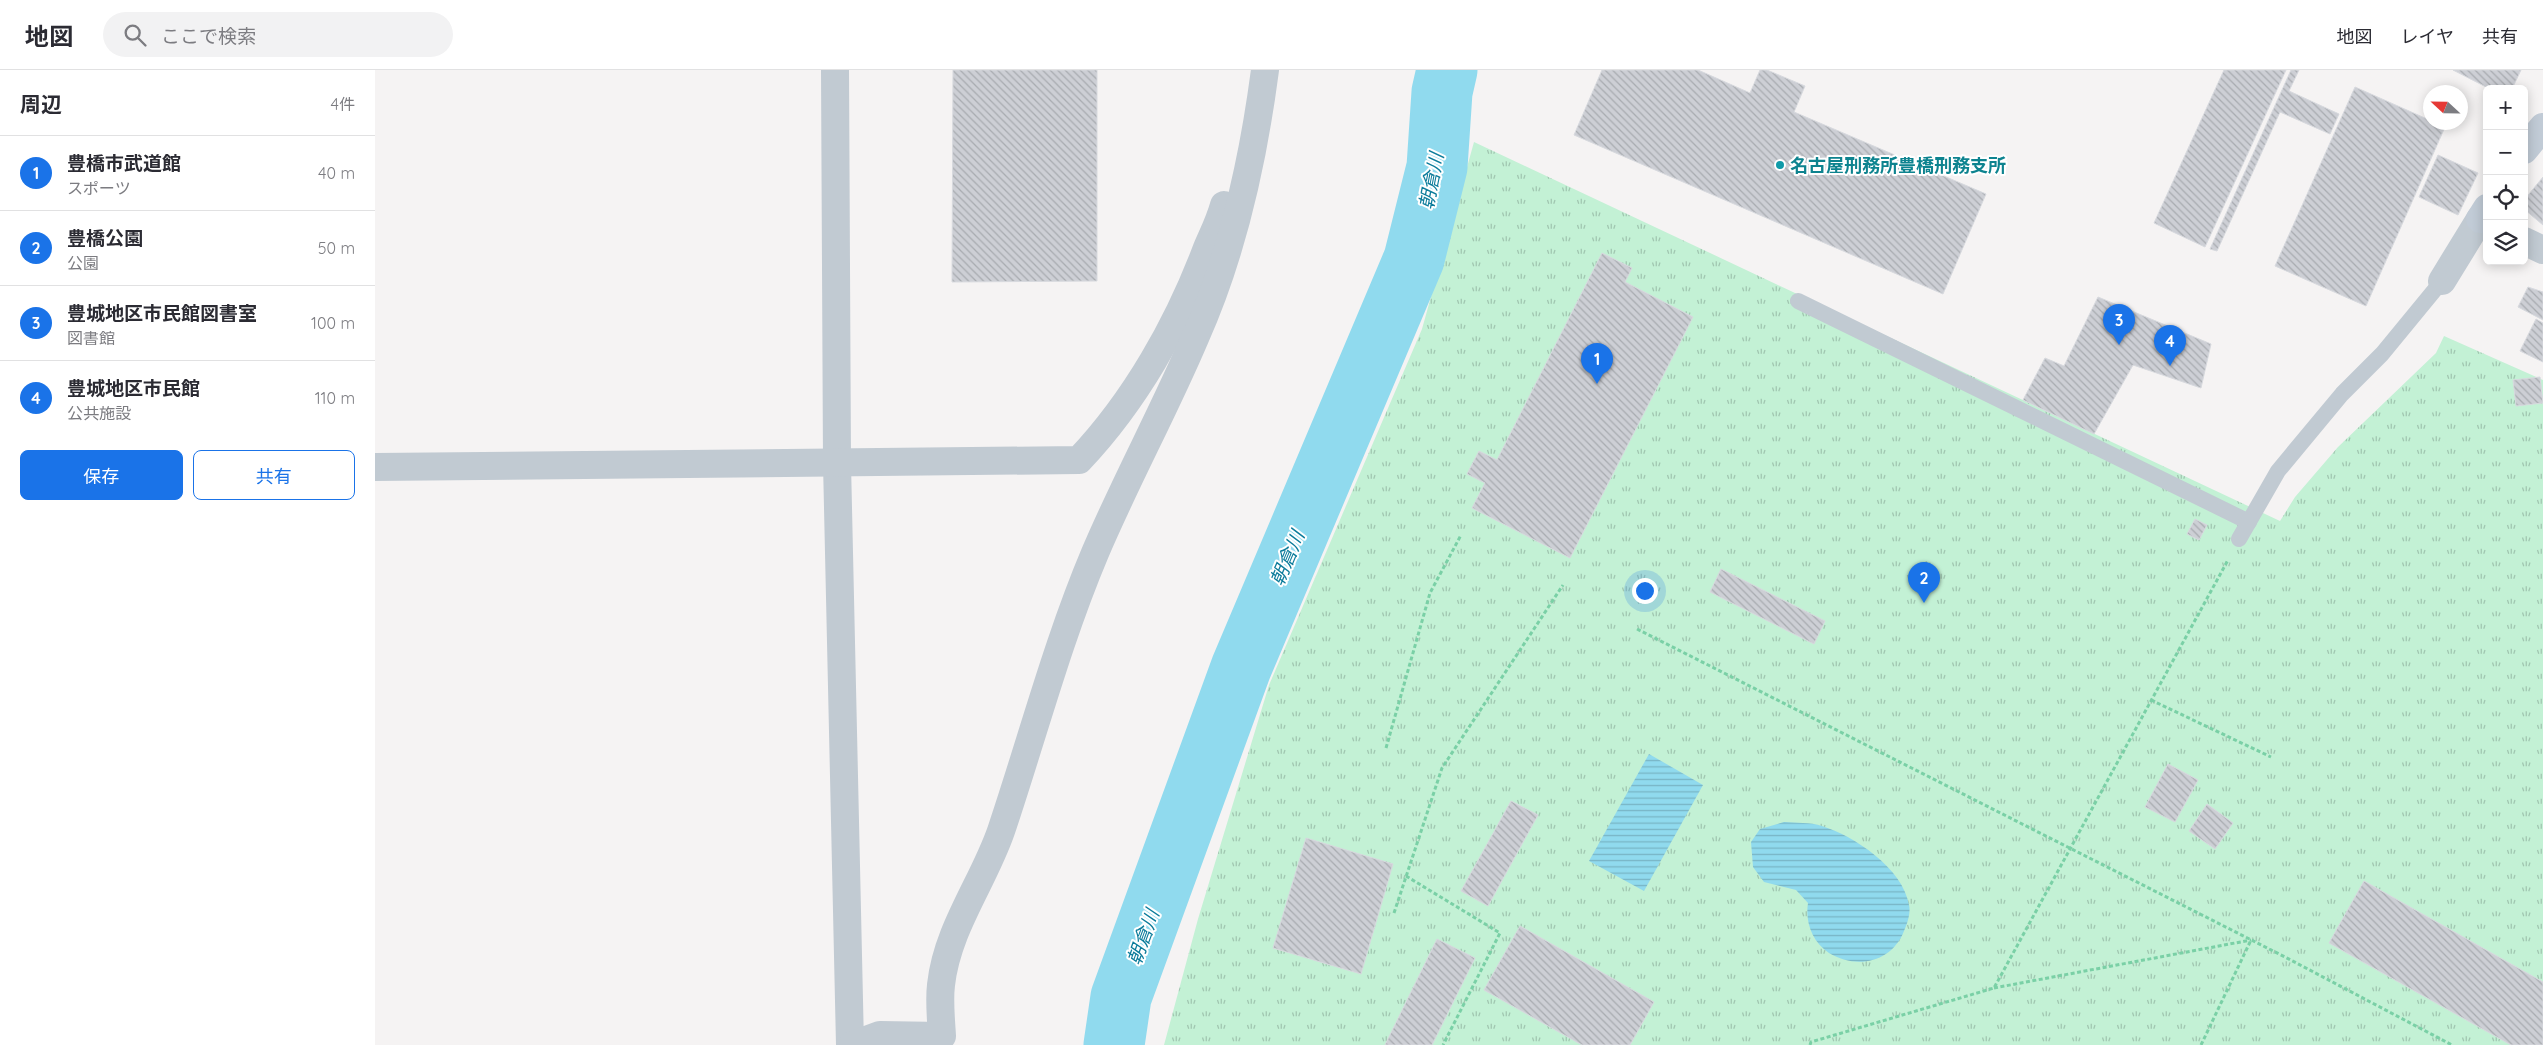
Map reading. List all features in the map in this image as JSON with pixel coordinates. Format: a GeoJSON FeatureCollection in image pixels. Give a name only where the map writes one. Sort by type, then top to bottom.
{"type":"FeatureCollection","features":[{"type":"Feature","properties":{"kind":"street"},"geometry":{"type":"LineString","coordinates":[[835,70],[837,462],[851,1045],[880,1035],[942,1036],[941,985],[953,938],[999,835],[1065,635],[1094,555],[1195,339],[1217,283],[1235,226],[1253,152],[1265,70]]}},
{"type":"Feature","properties":{"kind":"street"},"geometry":{"type":"LineString","coordinates":[[375,467],[1079,460],[1104,434],[1137,387],[1166,337],[1197,274],[1223,208],[1242,132],[1249,119],[1260,107]]}},
{"type":"Feature","properties":{"kind":"street"},"geometry":{"type":"LineString","coordinates":[[2528,145],[2543,127]]}},
{"type":"Feature","properties":{"kind":"street"},"geometry":{"type":"LineString","coordinates":[[2443,281],[2483,219]]}},
{"type":"Feature","properties":{"kind":"street"},"geometry":{"type":"LineString","coordinates":[[2528,242],[2543,250]]}},
{"type":"Feature","properties":{"kind":"lane"},"geometry":{"type":"LineString","coordinates":[[2239,539],[2277,471],[2342,394],[2382,354],[2443,281]]}},
{"type":"Feature","properties":{"kind":"lane"},"geometry":{"type":"LineString","coordinates":[[1798,301],[2249,522]]}},
{"type":"Feature","properties":{"kind":"path"},"geometry":{"type":"LineString","coordinates":[[1386,748],[1430,593],[1461,535]]}},
{"type":"Feature","properties":{"kind":"path"},"geometry":{"type":"LineString","coordinates":[[1994,988],[2239,539]]}},
{"type":"Feature","properties":{"kind":"path"},"geometry":{"type":"LineString","coordinates":[[1394,913],[1442,768],[1563,585]]}},
{"type":"Feature","properties":{"kind":"path"},"geometry":{"type":"LineString","coordinates":[[1637,629],[2251,940],[2452,1045]]}},
{"type":"Feature","properties":{"kind":"path"},"geometry":{"type":"LineString","coordinates":[[2151,700],[2271,757]]}},
{"type":"Feature","properties":{"kind":"path"},"geometry":{"type":"LineString","coordinates":[[1406,876],[1500,933],[1443,1045]]}},
{"type":"Feature","properties":{"kind":"path"},"geometry":{"type":"LineString","coordinates":[[1810,1045],[1811,1042],[1994,988],[2251,940]]}},
{"type":"Feature","properties":{"kind":"path"},"geometry":{"type":"LineString","coordinates":[[2201,1045],[2251,940]]}},
{"type":"Feature","properties":{"kind":"green space"},"geometry":{"type":"Polygon","coordinates":[[[1474,142],[2280,521],[2295,497],[2338,447],[2436,353],[2444,336],[2543,380],[2543,1045],[1164,1045],[1198,919],[1269,685],[1422,329],[1474,142]]]}},
{"type":"Feature","properties":{"kind":"water"},"geometry":{"type":"Polygon","coordinates":[[[1649,754],[1703,785],[1644,891],[1589,861],[1649,754]]]}},
{"type":"Feature","properties":{"kind":"water"},"geometry":{"type":"Polygon","coordinates":[[[1784,822],[1813,824],[1835,831],[1862,846],[1887,866],[1905,891],[1909,908],[1904,931],[1891,950],[1873,960],[1862,962],[1840,958],[1829,953],[1818,943],[1811,931],[1807,910],[1808,903],[1796,890],[1764,882],[1753,867],[1751,842],[1760,829],[1784,822]]]}},
{"type":"Feature","properties":{"kind":"building"},"geometry":{"type":"Polygon","coordinates":[[[953,70],[1097,70],[1097,281],[952,282],[953,70]]]}},
{"type":"Feature","properties":{"kind":"building","name":"名古屋刑務所豊橋刑務支所"},"geometry":{"type":"Polygon","coordinates":[[[1602,70],[1698,70],[1750,93],[1760,70],[1767,70],[1805,86],[1794,112],[1986,194],[1943,294],[1574,135],[1602,70]]]}},
{"type":"Feature","properties":{"kind":"building"},"geometry":{"type":"Polygon","coordinates":[[[2224,70],[2286,70],[2205,247],[2154,223],[2224,70]]]}},
{"type":"Feature","properties":{"kind":"building"},"geometry":{"type":"Polygon","coordinates":[[[2291,70],[2299,70],[2289,91],[2339,114],[2330,134],[2280,112],[2217,251],[2210,249],[2291,70]]]}},
{"type":"Feature","properties":{"kind":"building"},"geometry":{"type":"Polygon","coordinates":[[[2453,70],[2521,70],[2514,85],[2483,85],[2453,70]]]}},
{"type":"Feature","properties":{"kind":"building"},"geometry":{"type":"Polygon","coordinates":[[[2355,87],[2423,117],[2423,130],[2444,130],[2366,306],[2275,266],[2355,87]]]}},
{"type":"Feature","properties":{"kind":"building"},"geometry":{"type":"Polygon","coordinates":[[[2438,155],[2478,173],[2458,215],[2419,197],[2438,155]]]}},
{"type":"Feature","properties":{"kind":"building"},"geometry":{"type":"Polygon","coordinates":[[[2543,177],[2543,225],[2528,212],[2528,195],[2543,177]]]}},
{"type":"Feature","properties":{"kind":"building"},"geometry":{"type":"Polygon","coordinates":[[[1602,253],[1632,268],[1625,282],[1693,317],[1570,558],[1472,508],[1485,483],[1467,474],[1479,451],[1497,460],[1602,253]]]}},
{"type":"Feature","properties":{"kind":"building"},"geometry":{"type":"Polygon","coordinates":[[[2528,287],[2543,292],[2543,320],[2518,307],[2528,287]]]}},
{"type":"Feature","properties":{"kind":"building"},"geometry":{"type":"Polygon","coordinates":[[[2098,297],[2211,344],[2201,388],[2133,365],[2094,434],[2023,400],[2045,358],[2064,366],[2098,297]]]}},
{"type":"Feature","properties":{"kind":"building"},"geometry":{"type":"Polygon","coordinates":[[[2536,319],[2543,323],[2543,362],[2520,351],[2536,319]]]}},
{"type":"Feature","properties":{"kind":"building"},"geometry":{"type":"Polygon","coordinates":[[[2540,377],[2543,403],[2516,406],[2513,380],[2540,377]]]}},
{"type":"Feature","properties":{"kind":"building"},"geometry":{"type":"Polygon","coordinates":[[[2195,519],[2207,525],[2199,540],[2187,534],[2195,519]]]}},
{"type":"Feature","properties":{"kind":"building"},"geometry":{"type":"Polygon","coordinates":[[[1721,569],[1825,621],[1814,644],[1710,592],[1721,569]]]}},
{"type":"Feature","properties":{"kind":"building"},"geometry":{"type":"Polygon","coordinates":[[[2168,764],[2198,780],[2175,822],[2145,807],[2168,764]]]}},
{"type":"Feature","properties":{"kind":"building"},"geometry":{"type":"Polygon","coordinates":[[[1511,801],[1538,815],[1488,906],[1461,891],[1511,801]]]}},
{"type":"Feature","properties":{"kind":"building"},"geometry":{"type":"Polygon","coordinates":[[[2207,804],[2233,823],[2215,849],[2189,831],[2207,804]]]}},
{"type":"Feature","properties":{"kind":"building"},"geometry":{"type":"Polygon","coordinates":[[[1306,838],[1393,864],[1361,974],[1273,948],[1306,838]]]}},
{"type":"Feature","properties":{"kind":"building"},"geometry":{"type":"Polygon","coordinates":[[[2364,881],[2543,982],[2543,1045],[2511,1045],[2329,943],[2364,881]]]}},
{"type":"Feature","properties":{"kind":"building"},"geometry":{"type":"Polygon","coordinates":[[[1520,926],[1654,1002],[1630,1045],[1582,1045],[1484,990],[1520,926]]]}},
{"type":"Feature","properties":{"kind":"building"},"geometry":{"type":"Polygon","coordinates":[[[1437,939],[1475,958],[1432,1045],[1385,1045],[1437,939]]]}},
{"type":"Feature","properties":{"kind":"waterway","name":"朝倉川"},"geometry":{"type":"LineString","coordinates":[[1114,1045],[1121,997],[1241,668],[1414,259],[1437,167],[1442,92],[1447,70]]}},
{"type":"Feature","properties":{"kind":"place","name":"名古屋刑務所豊橋刑務支所"},"geometry":{"type":"Point","coordinates":[1780,165]}},
{"type":"Feature","properties":{"kind":"place","name":"豊城地区市民館図書室"},"geometry":{"type":"Point","coordinates":[2119,345]}},
{"type":"Feature","properties":{"kind":"place","name":"豊城地区市民館"},"geometry":{"type":"Point","coordinates":[2170,366]}},
{"type":"Feature","properties":{"kind":"place","name":"豊橋市武道館"},"geometry":{"type":"Point","coordinates":[1597,384]}},
{"type":"Feature","properties":{"kind":"place","name":"豊橋公園"},"geometry":{"type":"Point","coordinates":[1924,603]}}]}
